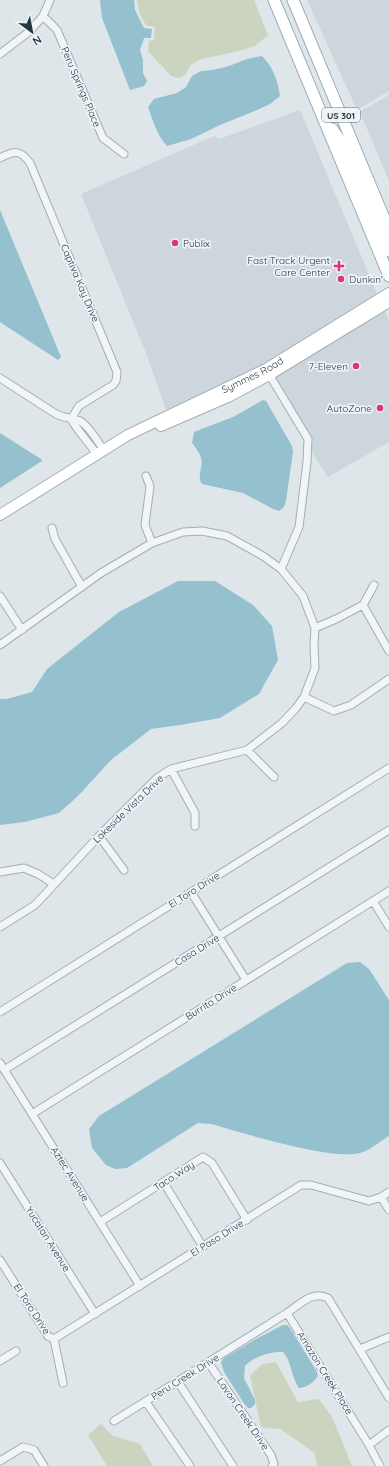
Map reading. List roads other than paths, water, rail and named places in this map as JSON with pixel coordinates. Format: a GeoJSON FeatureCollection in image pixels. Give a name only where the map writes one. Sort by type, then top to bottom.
{"type":"FeatureCollection","features":[{"type":"Feature","properties":{"kind":"main road","name":"US 301"},"geometry":{"type":"LineString","coordinates":[[274,0],[389,276]]}},
{"type":"Feature","properties":{"kind":"main road","name":"US 301"},"geometry":{"type":"LineString","coordinates":[[293,0],[389,230]]}},
{"type":"Feature","properties":{"kind":"main road"},"geometry":{"type":"LineString","coordinates":[[322,118],[346,149],[389,251]]}},
{"type":"Feature","properties":{"kind":"street"},"geometry":{"type":"LineString","coordinates":[[0,54],[30,31],[43,16],[50,0]]}},
{"type":"Feature","properties":{"kind":"street","name":"Peru Springs Place"},"geometry":{"type":"LineString","coordinates":[[43,16],[57,30],[103,138],[124,154]]}},
{"type":"Feature","properties":{"kind":"street","name":"Captiva Kay Drive"},"geometry":{"type":"LineString","coordinates":[[0,158],[11,153],[19,152],[25,156],[30,163],[117,372],[116,381],[113,385],[79,406],[71,419]]}},
{"type":"Feature","properties":{"kind":"street","name":"Symmes Road"},"geometry":{"type":"LineString","coordinates":[[267,372],[389,293]]}},
{"type":"Feature","properties":{"kind":"street","name":"Symmes Road"},"geometry":{"type":"LineString","coordinates":[[0,514],[104,451],[214,403],[389,302]]}},
{"type":"Feature","properties":{"kind":"street"},"geometry":{"type":"LineString","coordinates":[[267,372],[308,439],[307,462],[299,527],[281,569]]}},
{"type":"Feature","properties":{"kind":"street"},"geometry":{"type":"LineString","coordinates":[[0,378],[56,414],[63,418],[71,419],[75,427],[89,443],[104,451]]}},
{"type":"Feature","properties":{"kind":"street"},"geometry":{"type":"LineString","coordinates":[[146,476],[150,486],[145,525],[152,543]]}},
{"type":"Feature","properties":{"kind":"street"},"geometry":{"type":"LineString","coordinates":[[52,528],[55,539],[82,587]]}},
{"type":"Feature","properties":{"kind":"street","name":"Lakeside Vista Drive"},"geometry":{"type":"LineString","coordinates":[[0,645],[101,573],[152,543],[183,532],[202,530],[227,536],[263,556],[281,569],[303,596],[314,628],[315,668],[304,697],[282,723],[247,750],[171,769],[157,778],[99,836],[35,905],[0,927]]}},
{"type":"Feature","properties":{"kind":"street"},"geometry":{"type":"LineString","coordinates":[[314,628],[336,619],[363,605],[374,585]]}},
{"type":"Feature","properties":{"kind":"street"},"geometry":{"type":"LineString","coordinates":[[0,596],[22,630]]}},
{"type":"Feature","properties":{"kind":"street"},"geometry":{"type":"LineString","coordinates":[[363,605],[389,651]]}},
{"type":"Feature","properties":{"kind":"street"},"geometry":{"type":"LineString","coordinates":[[304,697],[334,710],[351,705],[389,679]]}},
{"type":"Feature","properties":{"kind":"street"},"geometry":{"type":"LineString","coordinates":[[247,750],[274,777]]}},
{"type":"Feature","properties":{"kind":"street","name":"El Toro Drive"},"geometry":{"type":"LineString","coordinates":[[0,1012],[389,768]]}},
{"type":"Feature","properties":{"kind":"street"},"geometry":{"type":"LineString","coordinates":[[171,769],[195,813],[196,826]]}},
{"type":"Feature","properties":{"kind":"street","name":"Casa Drive"},"geometry":{"type":"LineString","coordinates":[[4,1070],[389,830]]}},
{"type":"Feature","properties":{"kind":"street"},"geometry":{"type":"LineString","coordinates":[[99,836],[124,870]]}},
{"type":"Feature","properties":{"kind":"street"},"geometry":{"type":"LineString","coordinates":[[0,872],[24,868],[38,874],[54,884]]}},
{"type":"Feature","properties":{"kind":"street","name":"Burrito Drive"},"geometry":{"type":"LineString","coordinates":[[32,1114],[389,891]]}},
{"type":"Feature","properties":{"kind":"street"},"geometry":{"type":"LineString","coordinates":[[191,892],[246,980]]}},
{"type":"Feature","properties":{"kind":"street"},"geometry":{"type":"LineString","coordinates":[[373,901],[389,927]]}},
{"type":"Feature","properties":{"kind":"street","name":"Aztec Avenue"},"geometry":{"type":"LineString","coordinates":[[0,1063],[140,1286]]}},
{"type":"Feature","properties":{"kind":"street","name":"Taco Way"},"geometry":{"type":"LineString","coordinates":[[100,1222],[203,1158],[212,1163],[246,1220]]}},
{"type":"Feature","properties":{"kind":"street","name":"Yucatan Avenue"},"geometry":{"type":"LineString","coordinates":[[0,1163],[96,1314]]}},
{"type":"Feature","properties":{"kind":"street"},"geometry":{"type":"LineString","coordinates":[[164,1183],[203,1247]]}},
{"type":"Feature","properties":{"kind":"street","name":"El Paso Drive"},"geometry":{"type":"LineString","coordinates":[[54,1339],[301,1186],[311,1185],[370,1201],[389,1192]]}},
{"type":"Feature","properties":{"kind":"street"},"geometry":{"type":"LineString","coordinates":[[381,1197],[389,1210]]}},
{"type":"Feature","properties":{"kind":"street","name":"El Toro Drive"},"geometry":{"type":"LineString","coordinates":[[0,1260],[48,1336],[54,1339],[62,1383]]}},
{"type":"Feature","properties":{"kind":"street"},"geometry":{"type":"LineString","coordinates":[[287,1313],[313,1295],[321,1294],[328,1298],[388,1393]]}},
{"type":"Feature","properties":{"kind":"street","name":"Peru Creek Drive"},"geometry":{"type":"LineString","coordinates":[[114,1420],[146,1402],[287,1313]]}},
{"type":"Feature","properties":{"kind":"street","name":"Amazon Creek Place"},"geometry":{"type":"LineString","coordinates":[[287,1313],[369,1445],[380,1466]]}},
{"type":"Feature","properties":{"kind":"street"},"geometry":{"type":"LineString","coordinates":[[360,1349],[389,1337]]}},
{"type":"Feature","properties":{"kind":"street"},"geometry":{"type":"LineString","coordinates":[[0,1361],[16,1351]]}},
{"type":"Feature","properties":{"kind":"street","name":"Lavon Creek Drive"},"geometry":{"type":"LineString","coordinates":[[208,1362],[271,1455],[274,1464],[272,1466]]}},
{"type":"Feature","properties":{"kind":"street"},"geometry":{"type":"LineString","coordinates":[[178,1382],[233,1466]]}},
{"type":"Feature","properties":{"kind":"street"},"geometry":{"type":"LineString","coordinates":[[146,1402],[190,1466]]}},
{"type":"Feature","properties":{"kind":"street"},"geometry":{"type":"LineString","coordinates":[[369,1445],[389,1430]]}},
{"type":"Feature","properties":{"kind":"street"},"geometry":{"type":"LineString","coordinates":[[0,1461],[23,1447],[34,1450],[44,1466]]}},
{"type":"Feature","properties":{"kind":"water"},"geometry":{"type":"Polygon","coordinates":[[[100,0],[134,0],[135,10],[144,28],[152,29],[151,38],[144,38],[140,50],[143,60],[143,73],[147,81],[144,86],[130,90],[102,18],[100,0]]]}},
{"type":"Feature","properties":{"kind":"water"},"geometry":{"type":"Polygon","coordinates":[[[262,56],[274,74],[280,96],[270,104],[257,110],[191,139],[167,146],[158,133],[148,107],[154,99],[177,93],[186,87],[192,76],[201,71],[213,70],[247,59],[262,56]]]}},
{"type":"Feature","properties":{"kind":"water"},"geometry":{"type":"Polygon","coordinates":[[[0,210],[61,357],[58,360],[0,322],[0,210]]]}},
{"type":"Feature","properties":{"kind":"water"},"geometry":{"type":"Polygon","coordinates":[[[263,400],[266,401],[292,446],[293,452],[286,501],[284,507],[279,511],[243,493],[202,484],[200,481],[200,474],[202,461],[199,452],[192,443],[194,432],[233,417],[263,400]]]}},
{"type":"Feature","properties":{"kind":"water"},"geometry":{"type":"Polygon","coordinates":[[[0,433],[42,461],[0,488],[0,433]]]}},
{"type":"Feature","properties":{"kind":"water"},"geometry":{"type":"Polygon","coordinates":[[[178,581],[215,581],[253,605],[272,626],[278,660],[259,694],[220,718],[151,729],[111,760],[78,796],[59,813],[25,822],[0,825],[0,699],[7,699],[32,692],[47,669],[119,612],[178,581]]]}},
{"type":"Feature","properties":{"kind":"water"},"geometry":{"type":"Polygon","coordinates":[[[360,962],[369,969],[389,1000],[389,1136],[363,1152],[350,1154],[333,1153],[288,1145],[211,1124],[198,1123],[127,1168],[115,1169],[106,1165],[92,1148],[89,1129],[99,1116],[347,963],[360,962]]]}},
{"type":"Feature","properties":{"kind":"water"},"geometry":{"type":"Polygon","coordinates":[[[283,1325],[287,1325],[290,1328],[316,1370],[318,1376],[310,1384],[299,1388],[294,1379],[288,1360],[283,1352],[273,1352],[257,1357],[245,1366],[244,1378],[255,1400],[255,1404],[251,1408],[248,1408],[224,1372],[221,1362],[224,1358],[283,1325]]]}},
{"type":"Feature","properties":{"kind":"place","name":"Publix"},"geometry":{"type":"Point","coordinates":[175,243]}},
{"type":"Feature","properties":{"kind":"place","name":"Fast Track Urgent Care Center"},"geometry":{"type":"Point","coordinates":[339,266]}},
{"type":"Feature","properties":{"kind":"place","name":"Dunkin'"},"geometry":{"type":"Point","coordinates":[341,279]}},
{"type":"Feature","properties":{"kind":"place","name":"7-Eleven"},"geometry":{"type":"Point","coordinates":[356,366]}},
{"type":"Feature","properties":{"kind":"place","name":"AutoZone"},"geometry":{"type":"Point","coordinates":[380,408]}}]}
